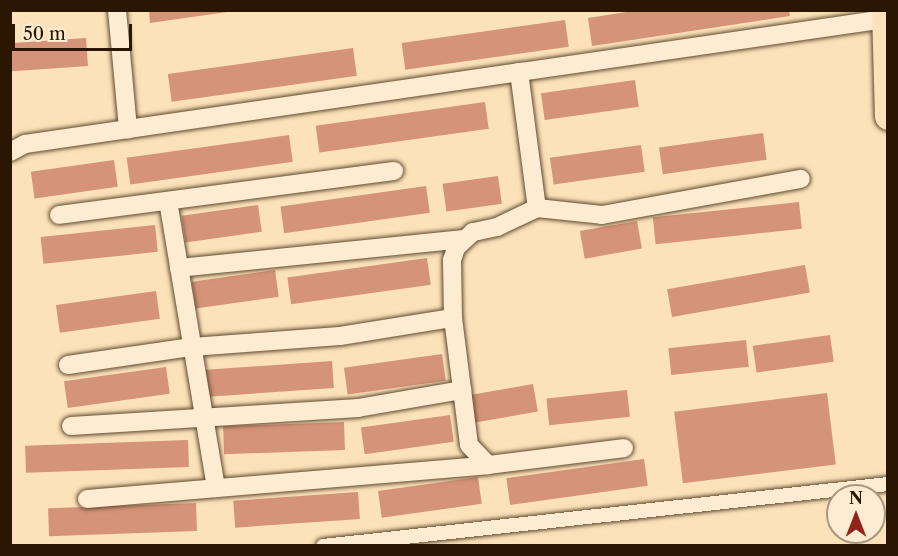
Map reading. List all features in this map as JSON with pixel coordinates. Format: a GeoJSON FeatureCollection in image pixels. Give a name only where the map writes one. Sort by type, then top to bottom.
{"type":"FeatureCollection","features":[{"type":"Feature","properties":{"kind":"main road"},"geometry":{"type":"LineString","coordinates":[[885,15],[888,116]]}},
{"type":"Feature","properties":{"kind":"street"},"geometry":{"type":"LineString","coordinates":[[117,10],[129,129]]}},
{"type":"Feature","properties":{"kind":"street"},"geometry":{"type":"LineString","coordinates":[[10,152],[26,144],[519,72],[885,15]]}},
{"type":"Feature","properties":{"kind":"street"},"geometry":{"type":"LineString","coordinates":[[519,72],[537,208]]}},
{"type":"Feature","properties":{"kind":"street"},"geometry":{"type":"LineString","coordinates":[[59,215],[394,171]]}},
{"type":"Feature","properties":{"kind":"street"},"geometry":{"type":"LineString","coordinates":[[179,268],[463,239],[537,208],[602,215],[801,179]]}},
{"type":"Feature","properties":{"kind":"street"},"geometry":{"type":"LineString","coordinates":[[168,201],[216,488]]}},
{"type":"Feature","properties":{"kind":"street"},"geometry":{"type":"LineString","coordinates":[[463,239],[452,260],[453,318],[469,445],[488,465]]}},
{"type":"Feature","properties":{"kind":"street"},"geometry":{"type":"LineString","coordinates":[[68,365],[192,347],[340,336],[453,318]]}},
{"type":"Feature","properties":{"kind":"street"},"geometry":{"type":"LineString","coordinates":[[71,426],[358,408],[462,390]]}},
{"type":"Feature","properties":{"kind":"street"},"geometry":{"type":"LineString","coordinates":[[87,499],[488,465],[624,448]]}},
{"type":"Feature","properties":{"kind":"street"},"geometry":{"type":"LineString","coordinates":[[322,546],[888,484]]}},
{"type":"Feature","properties":{"kind":"building"},"geometry":{"type":"Polygon","coordinates":[[[149,10],[227,10],[227,12],[150,23],[149,10]]]}},
{"type":"Feature","properties":{"kind":"building"},"geometry":{"type":"Polygon","coordinates":[[[639,10],[789,10],[790,16],[592,46],[588,18],[639,10]]]}},
{"type":"Feature","properties":{"kind":"building"},"geometry":{"type":"Polygon","coordinates":[[[565,20],[569,47],[405,70],[402,43],[565,20]]]}},
{"type":"Feature","properties":{"kind":"building"},"geometry":{"type":"Polygon","coordinates":[[[86,38],[88,66],[12,71],[10,43],[86,38]]]}},
{"type":"Feature","properties":{"kind":"building"},"geometry":{"type":"Polygon","coordinates":[[[353,48],[357,76],[172,102],[168,74],[353,48]]]}},
{"type":"Feature","properties":{"kind":"building"},"geometry":{"type":"Polygon","coordinates":[[[635,80],[639,107],[545,120],[541,93],[635,80]]]}},
{"type":"Feature","properties":{"kind":"building"},"geometry":{"type":"Polygon","coordinates":[[[485,102],[489,129],[319,153],[316,126],[485,102]]]}},
{"type":"Feature","properties":{"kind":"building"},"geometry":{"type":"Polygon","coordinates":[[[763,133],[767,160],[663,174],[659,148],[763,133]]]}},
{"type":"Feature","properties":{"kind":"building"},"geometry":{"type":"Polygon","coordinates":[[[289,135],[293,162],[130,185],[127,158],[289,135]]]}},
{"type":"Feature","properties":{"kind":"building"},"geometry":{"type":"Polygon","coordinates":[[[641,145],[645,172],[554,185],[550,158],[641,145]]]}},
{"type":"Feature","properties":{"kind":"building"},"geometry":{"type":"Polygon","coordinates":[[[114,160],[118,187],[35,198],[31,172],[114,160]]]}},
{"type":"Feature","properties":{"kind":"building"},"geometry":{"type":"Polygon","coordinates":[[[498,176],[502,204],[446,212],[443,184],[498,176]]]}},
{"type":"Feature","properties":{"kind":"building"},"geometry":{"type":"Polygon","coordinates":[[[426,186],[430,213],[284,233],[280,206],[426,186]]]}},
{"type":"Feature","properties":{"kind":"building"},"geometry":{"type":"Polygon","coordinates":[[[799,202],[802,229],[656,244],[653,217],[799,202]]]}},
{"type":"Feature","properties":{"kind":"building"},"geometry":{"type":"Polygon","coordinates":[[[258,205],[262,232],[186,242],[182,216],[258,205]]]}},
{"type":"Feature","properties":{"kind":"building"},"geometry":{"type":"Polygon","coordinates":[[[637,221],[642,249],[585,259],[580,231],[637,221]]]}},
{"type":"Feature","properties":{"kind":"building"},"geometry":{"type":"Polygon","coordinates":[[[155,225],[158,252],[43,264],[41,237],[155,225]]]}},
{"type":"Feature","properties":{"kind":"building"},"geometry":{"type":"Polygon","coordinates":[[[427,258],[431,285],[291,304],[287,278],[427,258]]]}},
{"type":"Feature","properties":{"kind":"building"},"geometry":{"type":"Polygon","coordinates":[[[805,265],[810,293],[672,317],[667,289],[805,265]]]}},
{"type":"Feature","properties":{"kind":"building"},"geometry":{"type":"Polygon","coordinates":[[[275,270],[279,297],[196,308],[192,282],[275,270]]]}},
{"type":"Feature","properties":{"kind":"building"},"geometry":{"type":"Polygon","coordinates":[[[156,291],[160,319],[60,333],[56,305],[156,291]]]}},
{"type":"Feature","properties":{"kind":"building"},"geometry":{"type":"Polygon","coordinates":[[[830,335],[834,362],[757,373],[753,346],[830,335]]]}},
{"type":"Feature","properties":{"kind":"building"},"geometry":{"type":"Polygon","coordinates":[[[746,340],[749,367],[671,375],[668,348],[746,340]]]}},
{"type":"Feature","properties":{"kind":"building"},"geometry":{"type":"Polygon","coordinates":[[[442,354],[446,381],[348,395],[344,368],[442,354]]]}},
{"type":"Feature","properties":{"kind":"building"},"geometry":{"type":"Polygon","coordinates":[[[332,361],[334,388],[204,397],[202,370],[332,361]]]}},
{"type":"Feature","properties":{"kind":"building"},"geometry":{"type":"Polygon","coordinates":[[[166,367],[170,394],[68,408],[64,381],[166,367]]]}},
{"type":"Feature","properties":{"kind":"building"},"geometry":{"type":"Polygon","coordinates":[[[533,384],[538,412],[474,423],[469,395],[533,384]]]}},
{"type":"Feature","properties":{"kind":"building"},"geometry":{"type":"Polygon","coordinates":[[[627,390],[630,417],[549,425],[546,398],[627,390]]]}},
{"type":"Feature","properties":{"kind":"building"},"geometry":{"type":"Polygon","coordinates":[[[827,393],[836,464],[683,483],[674,412],[827,393]]]}},
{"type":"Feature","properties":{"kind":"building"},"geometry":{"type":"Polygon","coordinates":[[[450,415],[454,442],[365,454],[361,428],[450,415]]]}},
{"type":"Feature","properties":{"kind":"building"},"geometry":{"type":"Polygon","coordinates":[[[344,422],[345,450],[224,454],[223,426],[344,422]]]}},
{"type":"Feature","properties":{"kind":"building"},"geometry":{"type":"Polygon","coordinates":[[[188,440],[189,467],[26,473],[25,446],[188,440]]]}},
{"type":"Feature","properties":{"kind":"building"},"geometry":{"type":"Polygon","coordinates":[[[644,459],[648,486],[510,505],[506,478],[644,459]]]}},
{"type":"Feature","properties":{"kind":"building"},"geometry":{"type":"Polygon","coordinates":[[[478,477],[482,504],[382,518],[378,491],[478,477]]]}},
{"type":"Feature","properties":{"kind":"building"},"geometry":{"type":"Polygon","coordinates":[[[358,492],[360,519],[235,528],[233,501],[358,492]]]}},
{"type":"Feature","properties":{"kind":"building"},"geometry":{"type":"Polygon","coordinates":[[[196,503],[197,531],[49,536],[48,508],[196,503]]]}}]}
